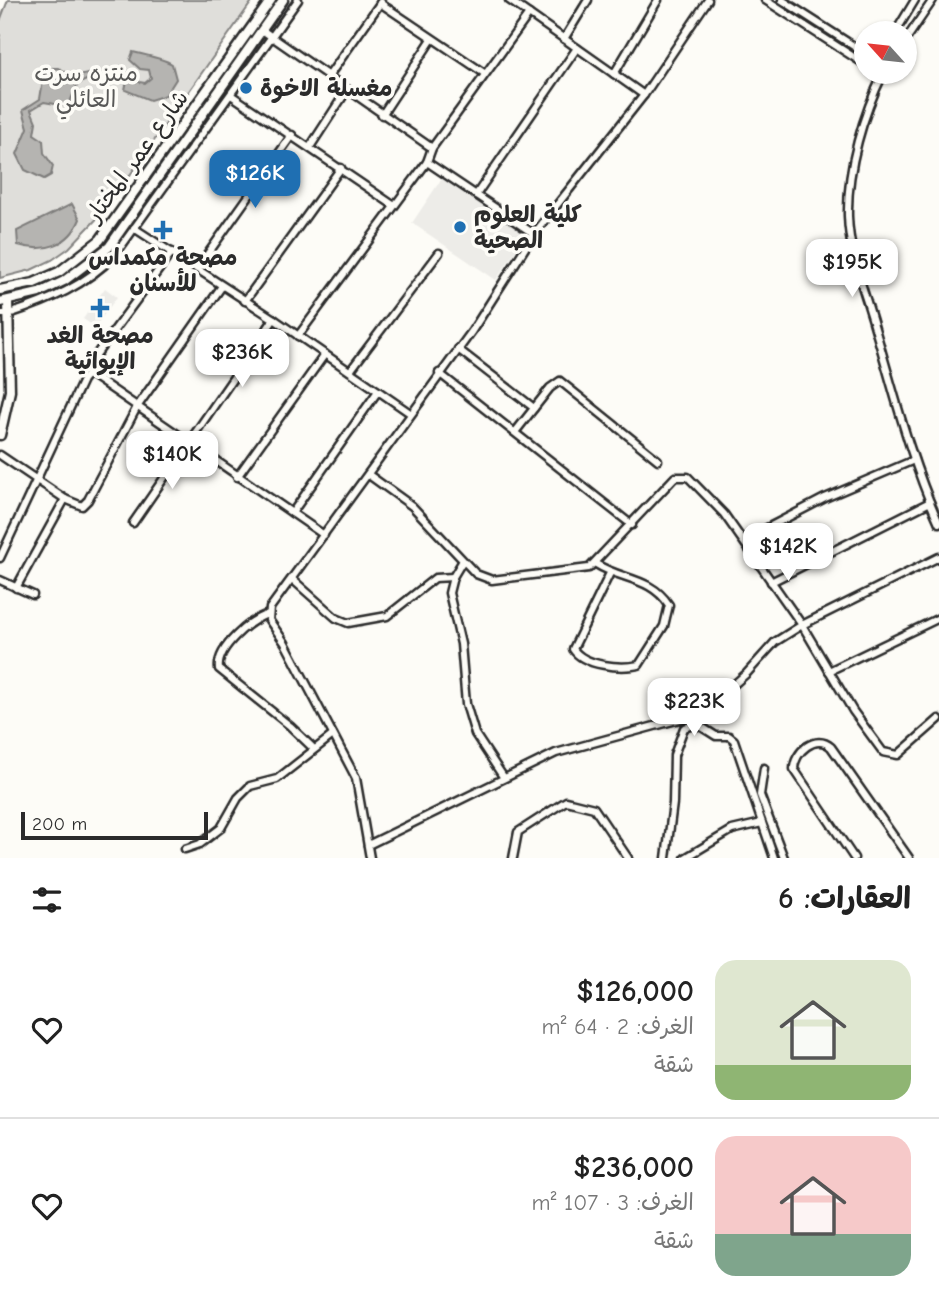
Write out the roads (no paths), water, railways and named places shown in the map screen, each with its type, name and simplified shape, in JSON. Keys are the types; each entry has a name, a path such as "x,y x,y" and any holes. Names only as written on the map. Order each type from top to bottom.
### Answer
{"main road":[{"name":"شارع عمر المختار","path":"0,290 34,283 59,272 100,240 271,0"},
{"path":"0,435 10,400 4,302 64,281 108,247 283,0"},
{"path":"64,281 69,292"}],"street":[{"path":"5,314 69,292 95,274 134,228 298,0"},
{"path":"509,0 644,95"},
{"path":"564,38 588,0"},
{"path":"614,74 658,0"},
{"path":"314,750 290,726 219,669 225,652 247,625 268,614 369,475 410,412 458,349 534,234 644,95 708,0"},
{"path":"765,0 854,57"},
{"path":"782,0 854,46"},
{"path":"902,21 915,0"},
{"path":"917,23 933,0"},
{"path":"328,77 381,1 484,73"},
{"path":"298,336 427,162 432,148 529,14"},
{"path":"262,30 432,148"},
{"path":"382,115 432,39"},
{"path":"476,195 577,48"},
{"path":"877,84 854,157 848,219 855,260 914,460 939,523"},
{"path":"310,147 347,90"},
{"path":"231,95 393,205"},
{"path":"197,269 292,135"},
{"path":"427,162 534,234"},
{"path":"245,301 341,168"},
{"path":"134,228 274,318 410,412"},
{"path":"0,558 90,371 90,363 172,252"},
{"path":"350,372 439,253"},
{"path":"0,455 65,499 82,506 88,500 137,407 222,286"},
{"path":"134,523 274,318"},
{"path":"458,349 534,408"},
{"path":"237,477 325,354"},
{"path":"90,371 93,376 188,443 324,536"},
{"path":"439,373 632,525"},
{"path":"516,431 555,383 563,382 658,460"},
{"path":"292,513 378,391"},
{"path":"0,398 10,400"},
{"path":"744,540 825,498 914,460"},
{"path":"369,475 412,506 476,574 492,580 583,570 596,564 675,477 682,476 692,480 744,540 802,625 877,747 889,755 898,755 939,719"},
{"path":"16,588 65,499"},
{"path":"771,582 930,502"},
{"path":"368,845 576,745 702,713 747,673 775,642 802,625 939,557"},
{"path":"462,562 453,577 449,593 461,644 470,720 485,753 504,778"},
{"path":"596,564 610,573 646,584 660,592 669,605 664,626 639,665 630,667 591,662 578,656 573,649 573,643 610,573"},
{"path":"292,579 336,618 348,623 387,616 435,578 453,577"},
{"path":"0,580 33,596"},
{"path":"268,614 356,778 370,858"},
{"path":"830,671 939,618"},
{"path":"666,858 673,803 674,755 687,726 701,725 716,736 729,736 734,740 774,858"},
{"path":"185,849 200,845 221,828 238,799 250,786 277,779 333,735"},
{"path":"853,858 794,769 797,756 814,741 824,741 831,747 909,858"},
{"path":"764,768 760,795 784,858"},
{"path":"513,858 518,832 566,801 594,808 628,858"},
{"path":"685,858 732,830 762,823"}],"place":[{"name":"مغسلة الاخوة","path":"246,88"},
{"name":"كلية العلوم الصحية","path":"460,227"},
{"name":"مصحة مكمداس للأسنان","path":"163,230"},
{"name":"مصحة الغد الإيوائية","path":"100,308"}],"park label":[{"name":"منتزه سرت العائلي","path":"86,86"}]}
